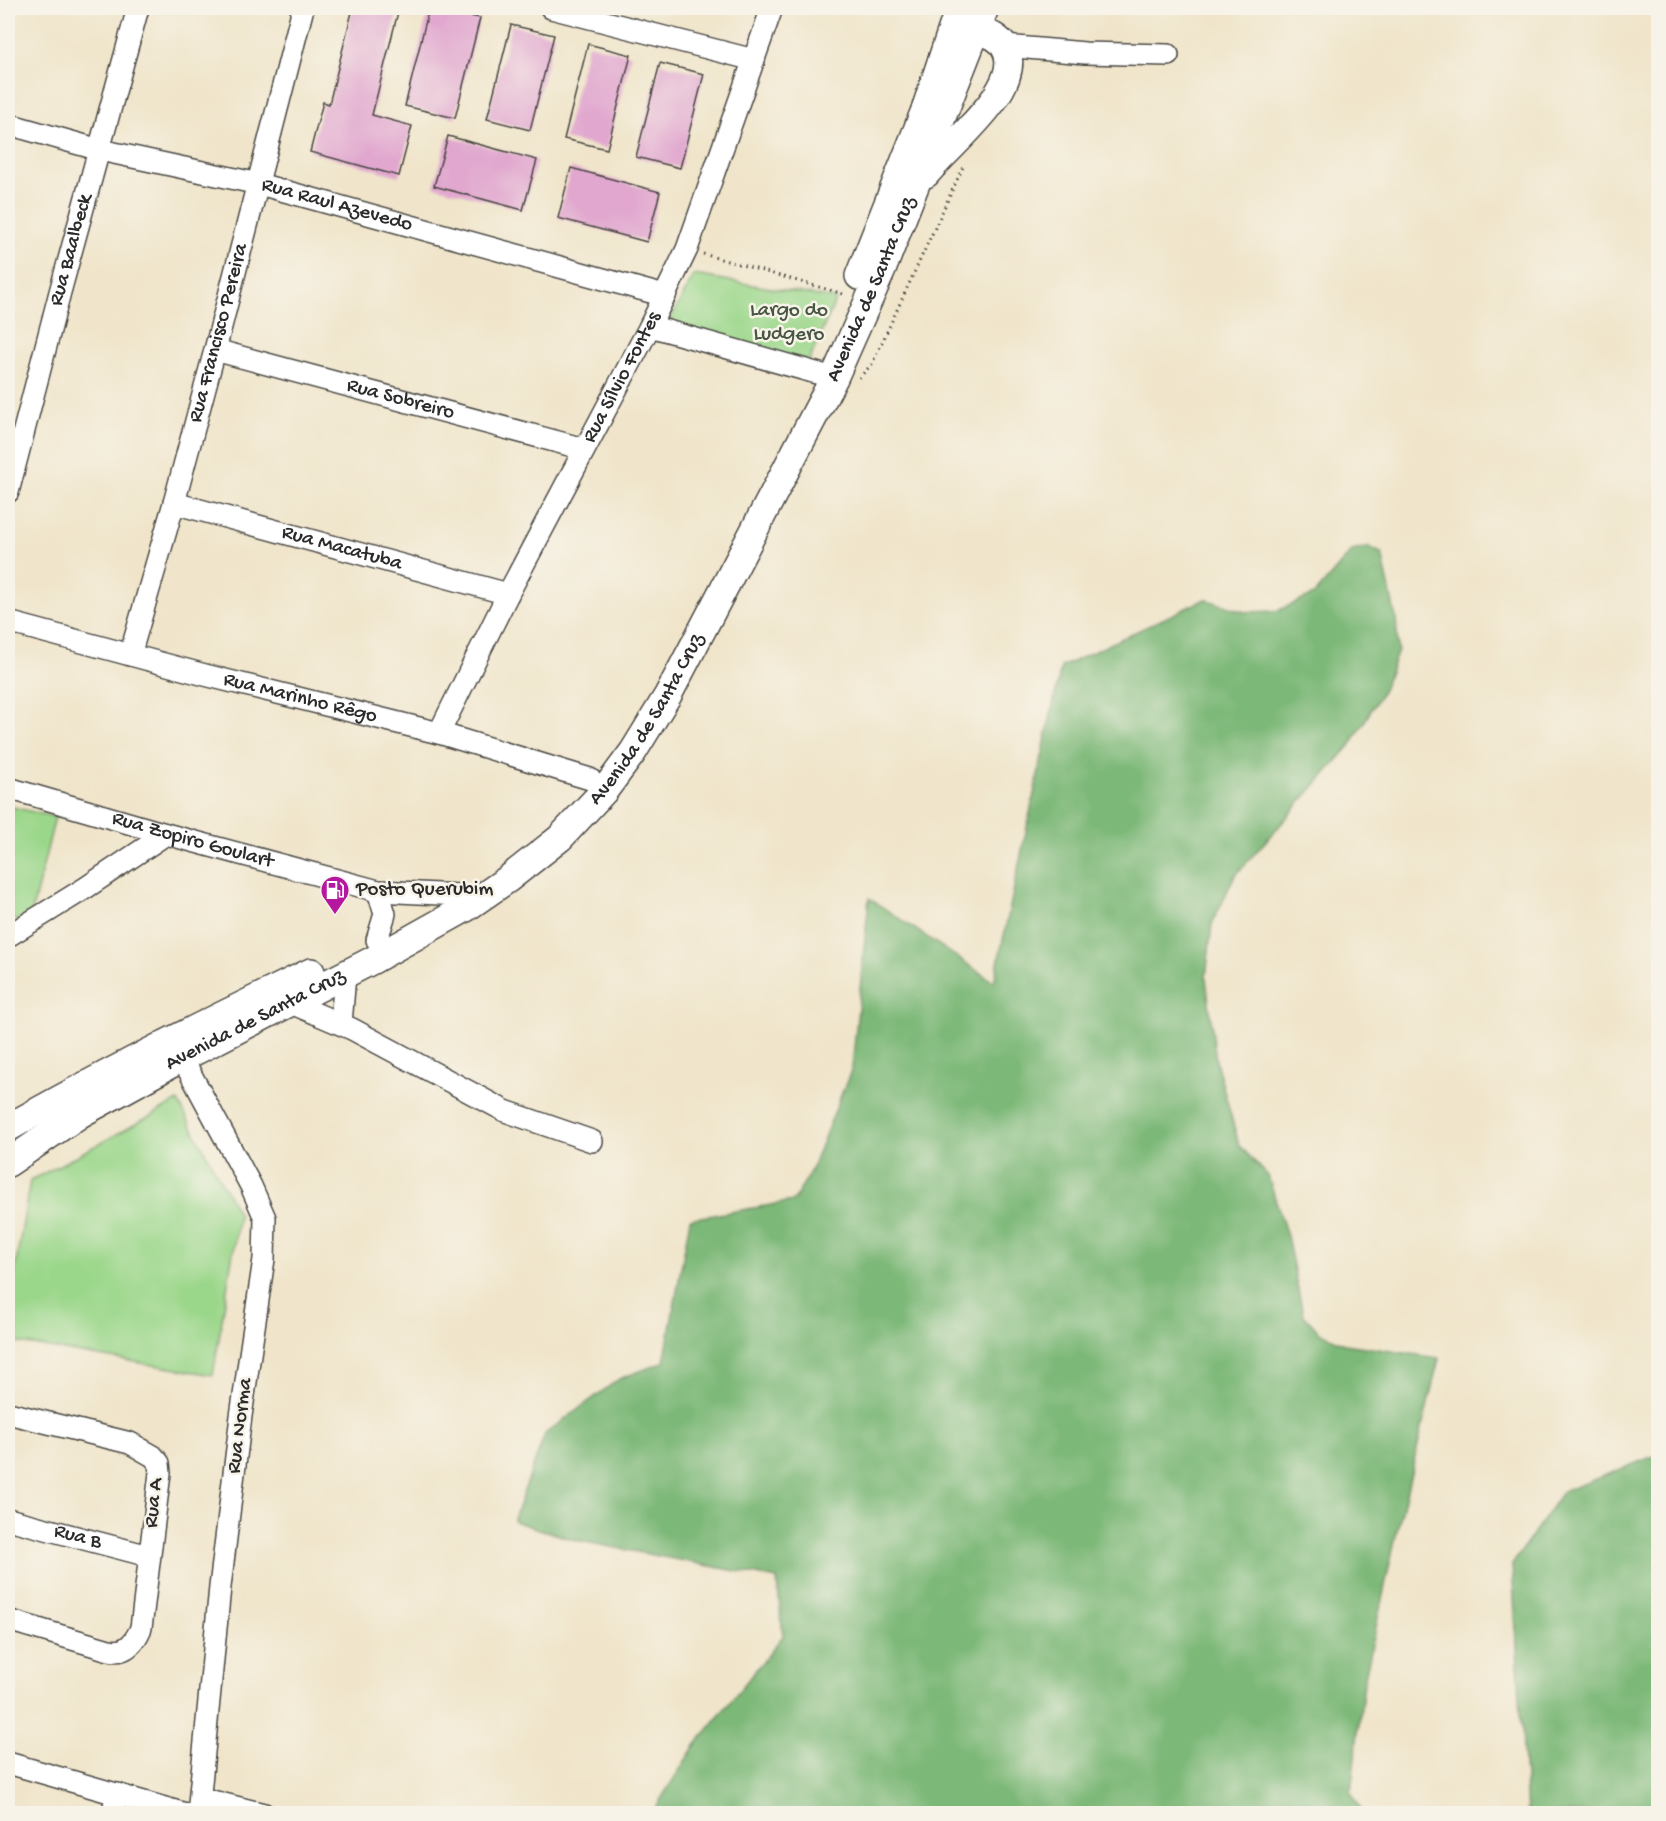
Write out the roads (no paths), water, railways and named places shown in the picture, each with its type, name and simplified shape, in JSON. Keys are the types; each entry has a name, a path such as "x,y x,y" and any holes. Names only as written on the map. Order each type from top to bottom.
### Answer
{"main road":[{"name":"Avenida de Santa Cruz","path":"8,1128 74,1090 170,1040 377,940 459,895 498,869 543,829 590,779 616,747 652,690 733,540 834,378 851,297 925,110 959,8"},
{"name":"Avenida de Santa Cruz","path":"8,1162 80,1114 182,1058 345,975 466,908 508,879 560,838 603,791 633,752 668,694 834,378 882,270 981,19"},
{"path":"910,198 927,172 985,113 998,94 1007,74 1009,58 1005,46 981,19 946,44"}],"street":[{"name":"Rua Baalbeck","path":"8,492 138,8"},
{"name":"Rua Francisco Pereira","path":"130,655 215,350 303,8"},
{"path":"551,8 753,60"},
{"name":"Rua Sílvio Fontes","path":"439,733 508,594 650,326 687,249 772,8"},
{"path":"1005,46 1085,53 1168,55"},
{"name":"Rua Raul Azevedo","path":"8,124 100,150 259,184 665,296"},
{"path":"650,326 834,378"},
{"name":"Rua Sobreiro","path":"215,350 584,449"},
{"name":"Rua Macatuba","path":"174,503 508,594"},
{"name":"Rua Marinho Rêgo","path":"8,622 439,733 590,779"},
{"name":"Rua Zopiro Goulart","path":"8,788 166,834 378,891 459,895"},
{"path":"8,936 166,834"},
{"path":"377,940 385,914 378,891"},
{"path":"341,1024 345,975"},
{"path":"291,1003 341,1024 505,1111 592,1141"},
{"name":"Rua Norma","path":"182,1058 251,1186 264,1218 264,1259 241,1416 195,1808"},
{"name":"Rua A","path":"8,1413 130,1443 149,1452 157,1459 160,1473 141,1628 129,1647 115,1651 8,1620"},
{"name":"Rua B","path":"8,1519 149,1556"},
{"path":"8,1763 115,1804 264,1814"}],"place":[{"name":"Posto Querubim","path":"335,916"}],"park label":[{"name":"Largo do Ludgero","path":"789,323"}]}
